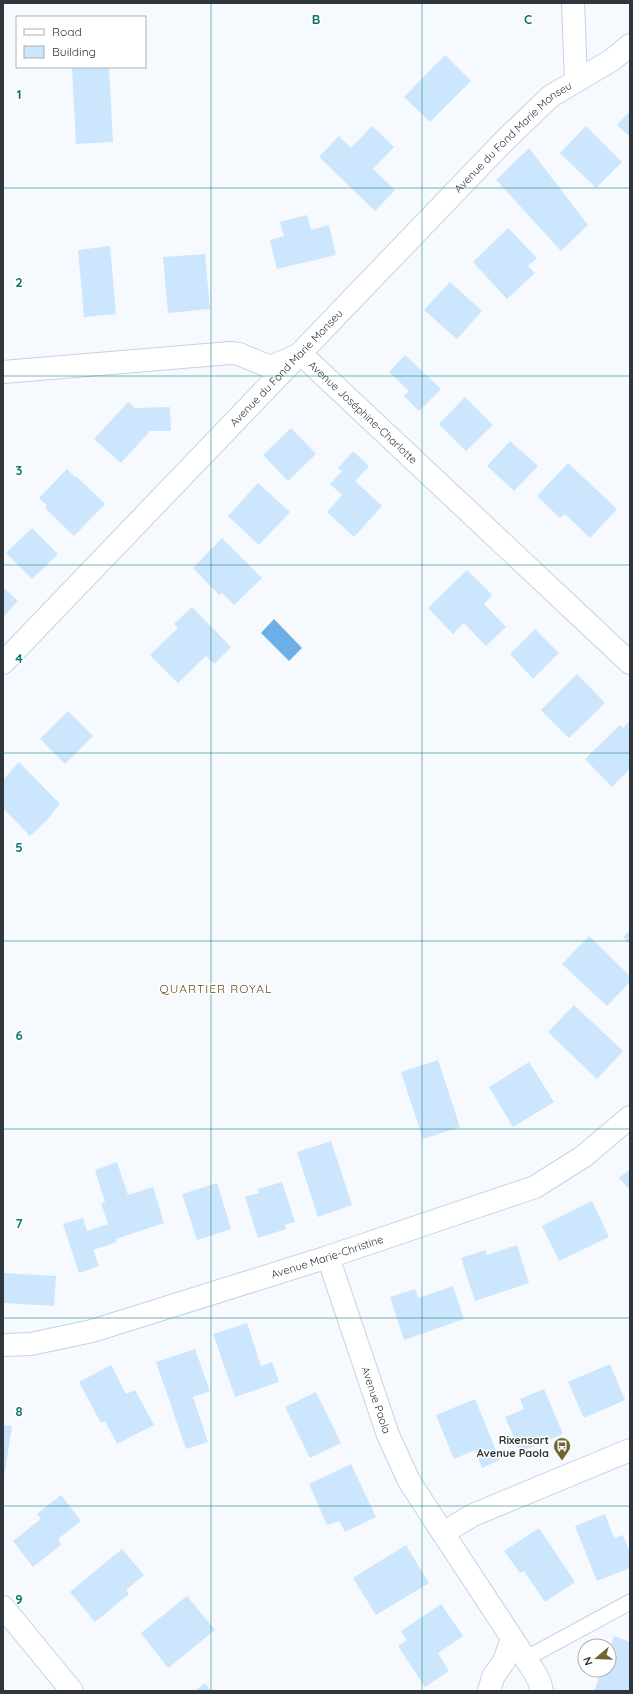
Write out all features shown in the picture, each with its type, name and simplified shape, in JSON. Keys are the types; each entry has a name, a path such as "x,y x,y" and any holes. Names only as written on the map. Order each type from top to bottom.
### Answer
{"street":[{"name":"Avenue du Fond Marie Monseu","path":"573,3 576,81"},
{"name":"Avenue du Fond Marie Monseu","path":"3,664 504,141 551,96 612,60 630,45"},
{"name":"Avenue Joséphine-Charlotte","path":"3,372 230,353 239,354 270,367 301,354 630,663"},
{"name":"Avenue Marie-Christine","path":"3,1345 31,1344 92,1331 328,1257 535,1186 584,1156 630,1117"},
{"name":"Avenue Paola","path":"328,1257 388,1435 409,1481 525,1659 540,1683 542,1691"},
{"path":"444,1533 473,1515 630,1450"},
{"path":"3,1608 72,1691"},
{"path":"489,1691 493,1676 504,1661 512,1639"}],"lane":[{"path":"525,1659 630,1602"}],"water":[{"path":"274,619 302,648 289,661 261,633"}],"building":[{"path":"445,55 471,81 430,122 404,97"},
{"path":"72,68 109,68 113,142 76,144"},
{"path":"630,111 630,137 617,125"},
{"path":"372,126 394,147 373,169 395,190 375,211 319,157 339,136 351,148"},
{"path":"586,126 622,162 596,188 560,153"},
{"path":"529,148 588,225 561,251 496,180"},
{"path":"307,215 311,230 329,225 336,255 277,269 270,240 284,236 280,222"},
{"path":"508,228 537,258 528,266 535,273 507,299 473,262"},
{"path":"110,246 116,314 84,317 78,250"},
{"path":"205,254 210,309 168,313 163,257"},
{"path":"450,282 482,311 457,339 424,310"},
{"path":"405,355 441,389 419,411 404,396 409,391 389,372"},
{"path":"465,397 493,425 466,451 439,424"},
{"path":"128,402 135,408 170,407 171,431 150,431 121,463 94,439"},
{"path":"291,428 316,454 288,481 263,455"},
{"path":"510,441 538,466 514,491 487,466"},
{"path":"353,451 369,466 355,481 382,506 354,537 327,512 342,495 330,484 342,471 338,468"},
{"path":"568,463 617,509 590,538 565,514 560,518 537,496"},
{"path":"67,469 105,504 74,536 45,508 47,506 39,498"},
{"path":"258,483 290,512 259,545 228,516"},
{"path":"32,528 58,554 32,579 6,553"},
{"path":"222,538 262,578 234,605 222,593 219,595 193,568"},
{"path":"467,570 492,595 484,604 506,627 486,646 464,623 453,634 428,608"},
{"path":"3,587 18,601 3,617"},
{"path":"192,607 231,647 214,664 206,656 178,683 150,655 178,628 174,624"},
{"path":"535,629 559,653 533,679 510,654"},
{"path":"577,674 605,703 569,738 541,710"},
{"path":"68,711 93,736 65,764 40,739"},
{"path":"630,720 630,769 612,787 585,759 620,725 623,728"},
{"path":"19,762 60,804 47,820 30,836 3,808 3,780"},
{"path":"630,930 630,944 623,937"},
{"path":"589,936 630,976 630,982 607,1006 562,964"},
{"path":"574,1005 623,1051 597,1079 548,1032"},
{"path":"438,1060 460,1127 423,1139 401,1072"},
{"path":"529,1062 554,1102 513,1127 489,1087"},
{"path":"331,1141 352,1205 318,1217 297,1152"},
{"path":"117,1162 128,1195 153,1187 164,1223 116,1239 117,1242 93,1250 99,1266 79,1273 63,1224 83,1218 87,1231 108,1224 101,1203 105,1202 95,1170"},
{"path":"630,1169 630,1190 619,1178"},
{"path":"282,1182 295,1222 285,1225 286,1229 258,1238 245,1197 259,1193 258,1189"},
{"path":"217,1183 231,1229 197,1240 182,1194"},
{"path":"592,1201 609,1237 559,1261 542,1226"},
{"path":"517,1245 529,1283 475,1301 461,1258 485,1250 487,1255"},
{"path":"3,1273 56,1276 54,1306 3,1303"},
{"path":"453,1286 464,1319 404,1340 390,1297 415,1289 418,1298"},
{"path":"247,1323 261,1366 272,1362 279,1382 235,1397 213,1334"},
{"path":"195,1349 210,1391 193,1397 208,1442 186,1449 156,1362"},
{"path":"610,1364 625,1400 584,1418 568,1382"},
{"path":"111,1365 126,1394 135,1390 154,1425 117,1444 105,1421 101,1423 79,1382"},
{"path":"544,1389 563,1434 520,1452 505,1417 524,1409 520,1399"},
{"path":"316,1392 341,1443 310,1458 285,1407"},
{"path":"475,1399 500,1460 482,1468 475,1450 454,1459 436,1415"},
{"path":"3,1425 12,1426 4,1477 3,1477"},
{"path":"351,1464 376,1517 345,1532 339,1521 327,1525 309,1484"},
{"path":"61,1495 81,1521 58,1539 61,1545 33,1567 13,1541 41,1519 37,1514"},
{"path":"605,1514 614,1538 623,1535 630,1553 630,1568 597,1581 575,1526"},
{"path":"539,1528 575,1582 545,1602 524,1571 520,1573 504,1551"},
{"path":"406,1545 429,1583 376,1615 353,1578"},
{"path":"122,1549 144,1575 126,1590 129,1594 95,1622 70,1592"},
{"path":"187,1596 215,1630 168,1668 141,1633"},
{"path":"441,1604 463,1636 438,1653 449,1671 425,1687 398,1646 407,1640 401,1631"},
{"path":"614,1636 630,1642 630,1691 594,1691 599,1678 617,1678 617,1638 613,1638"},
{"path":"205,1683 211,1691 195,1691"}],"place":[{"name":"Rixensart Avenue Paola","path":"562,1461"}],"district":[{"name":"QUARTIER ROYAL","path":"216,989"}]}
